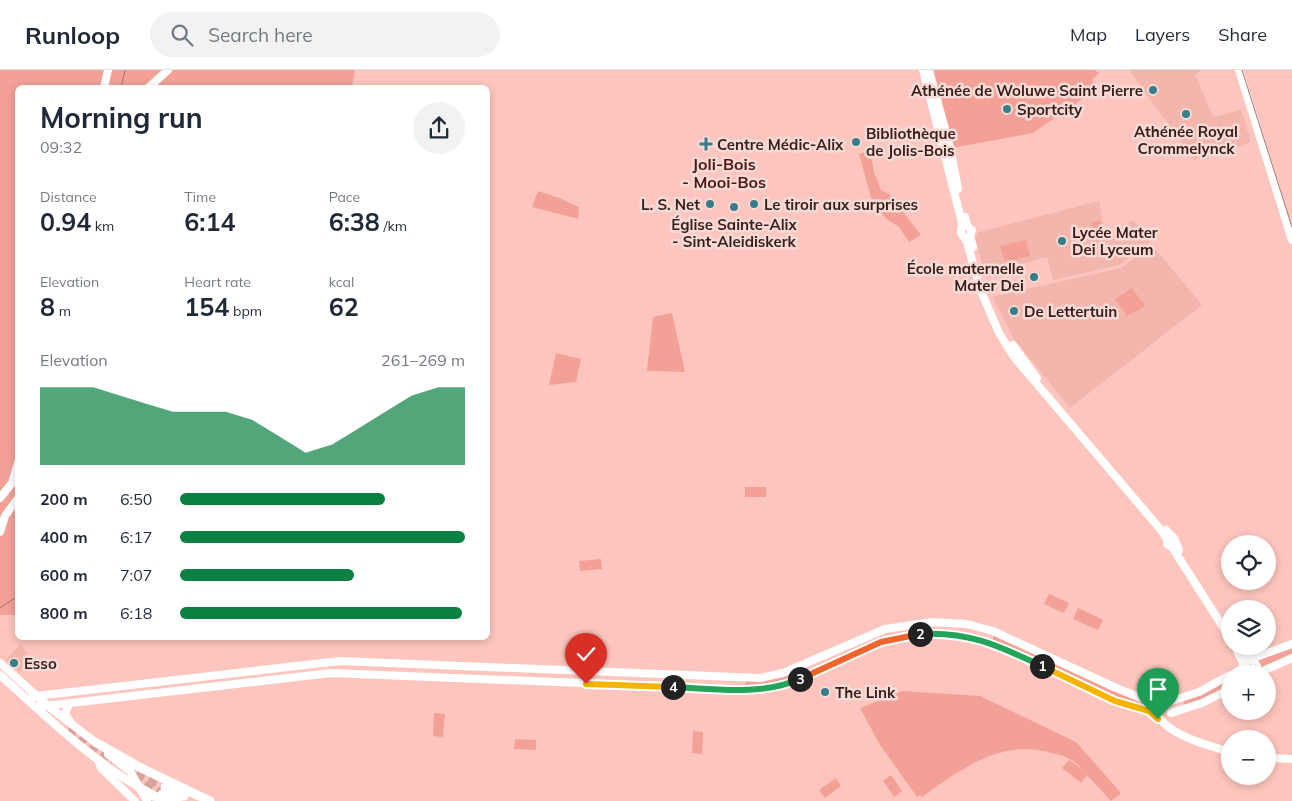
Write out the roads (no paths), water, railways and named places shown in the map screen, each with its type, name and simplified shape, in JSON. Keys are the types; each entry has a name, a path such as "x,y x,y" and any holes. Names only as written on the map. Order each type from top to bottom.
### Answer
{"highway":[{"path":"95,742 143,770 210,801"},
{"path":"140,788 148,799 163,794 196,801"},
{"path":"163,794 178,801"}],"street":[{"path":"105,85 108,70"},
{"path":"151,85 168,70"},
{"path":"923,70 965,227"},
{"path":"929,70 965,227 961,233 968,236 989,313 1014,357 1171,541 1221,616"},
{"path":"1239,70 1292,240"},
{"path":"0,498 10,487 15,475"},
{"path":"0,532 5,516 15,502"},
{"path":"1171,541 1221,623"},
{"path":"28,700 36,696 340,661 751,678 783,673 875,632 896,626 932,622 967,624 1003,635 1114,688 1157,703 1168,702 1199,692 1221,680"},
{"path":"36,707 306,676 350,674 757,690 797,680 881,642 903,636 935,633 963,635 999,646 1115,701 1154,713"},
{"path":"1240,655 1244,665 1251,659 1292,644"},
{"path":"834,649 839,660"},
{"path":"1248,655 1256,665"},
{"path":"1276,665 1292,658"},
{"path":"0,662 36,696 95,742 101,750 126,766 140,788"},
{"path":"221,674 222,686"},
{"path":"0,675 98,762 140,788"},
{"path":"80,691 81,702"},
{"path":"1157,703 1153,708 1158,719 1202,704 1221,694"},
{"path":"1168,702 1171,706 1168,716 1178,732 1221,749"},
{"path":"69,704 66,715 74,727"},
{"path":"1276,758 1292,759"},
{"path":"98,762 101,768 135,801"}],"tunnel":[{"path":"70,727 114,760"},
{"path":"125,766 165,787"},
{"path":"132,779 162,794"}],"tram line":[{"path":"122,85 125,70"},
{"path":"1242,70 1292,227"},
{"path":"0,608 15,598"}],"place":[{"name":"Athénée de Woluwe Saint Pierre","path":"1153,90"},
{"name":"Sportcity","path":"1007,109"},
{"name":"Athénée Royal Crommelynck","path":"1186,114"},
{"name":"Bibliothèque de Jolis-Bois","path":"856,142"},
{"name":"Centre Médic-Alix","path":"706,144"},
{"name":"L. S. Net","path":"710,204"},
{"name":"Le tiroir aux surprises","path":"754,204"},
{"name":"Église Sainte-Alix - Sint-Aleidiskerk","path":"734,207"},
{"name":"Lycée Mater Dei Lyceum","path":"1062,241"},
{"name":"École maternelle Mater Dei","path":"1034,277"},
{"name":"De Lettertuin","path":"1014,311"},
{"name":"Esso","path":"14,663"},
{"name":"The Link","path":"825,692"}],"district":[{"name":"Joli-Bois - Mooi-Bos","path":"724,173"}]}
